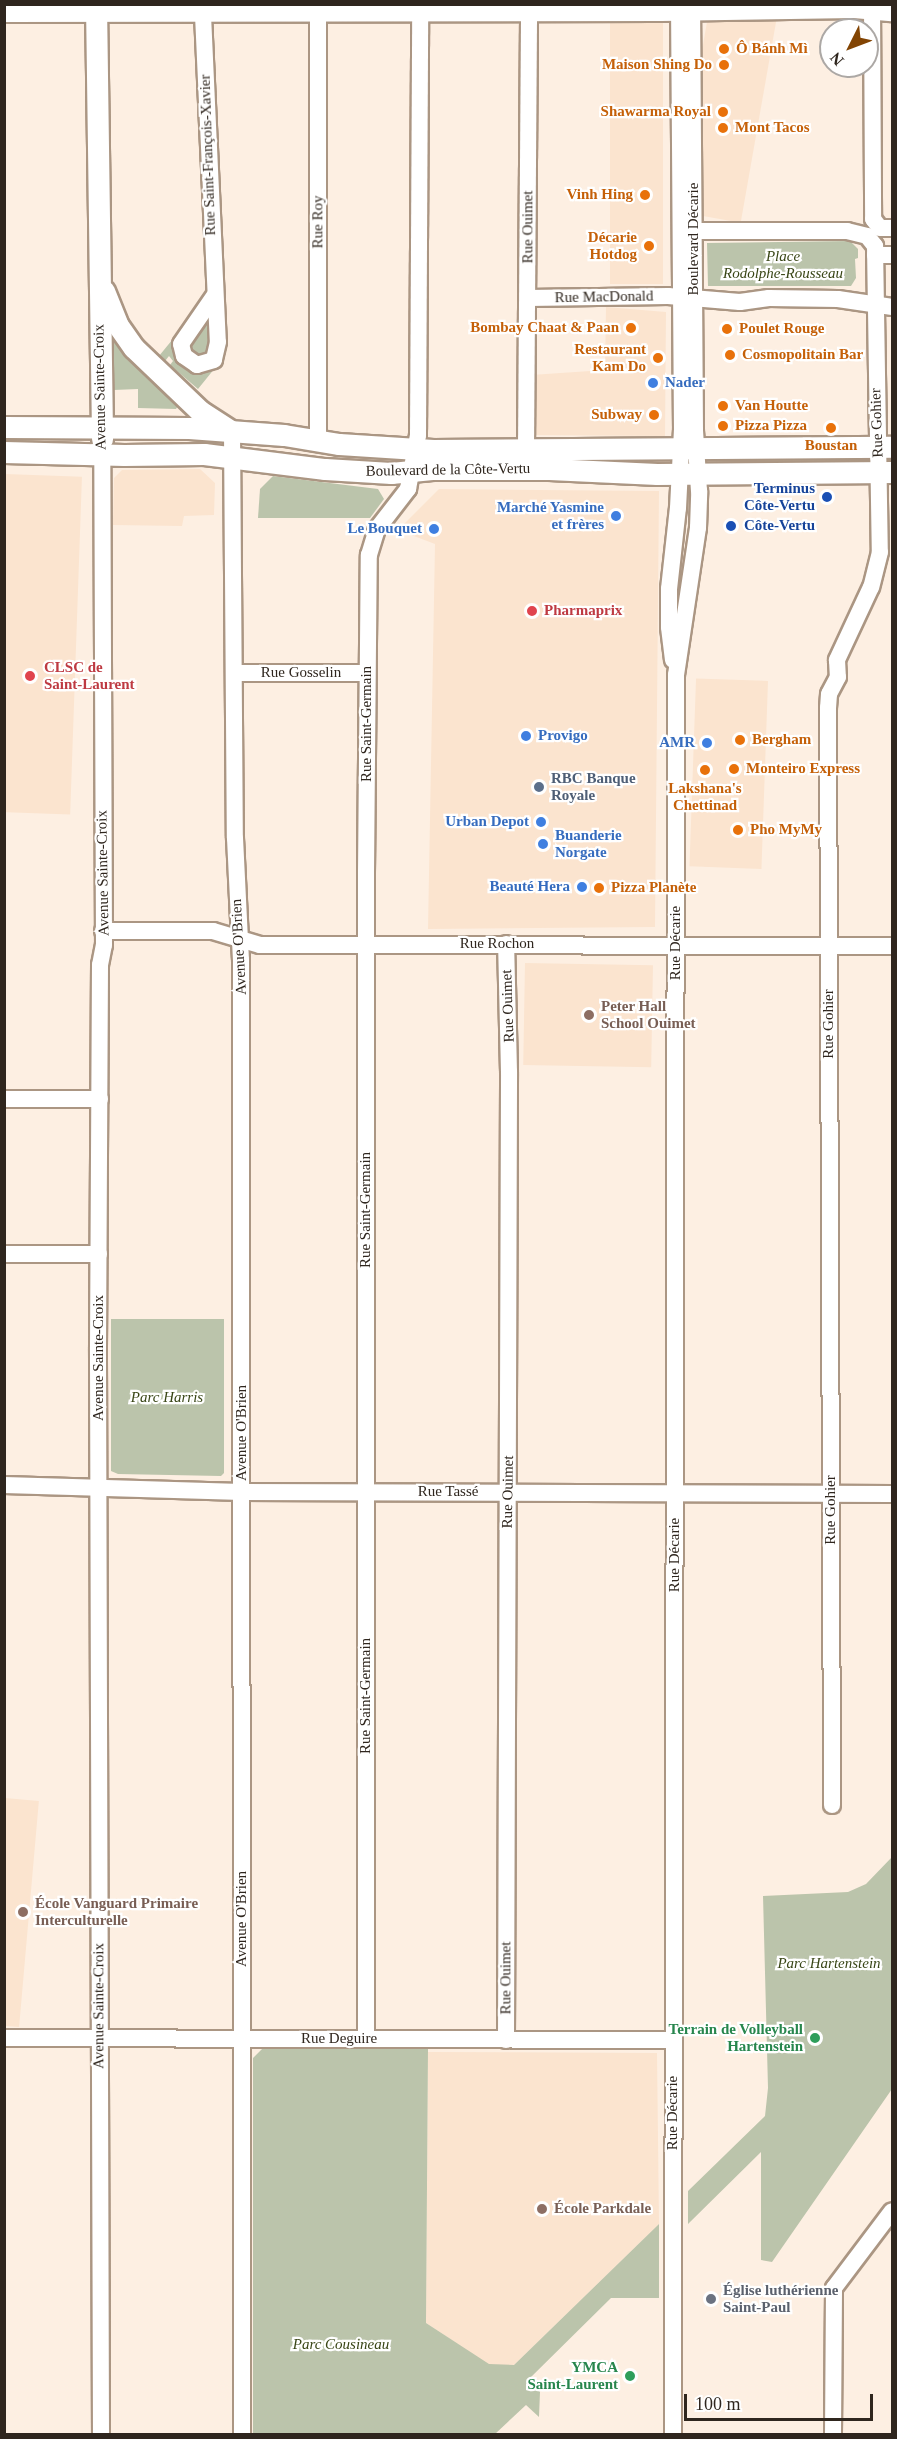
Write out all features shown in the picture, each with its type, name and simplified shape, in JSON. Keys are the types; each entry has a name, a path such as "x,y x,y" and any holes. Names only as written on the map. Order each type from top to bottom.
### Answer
{"main road":[{"name":"Avenue Sainte-Croix","path":"96,9 100,282 98,304 102,455"},
{"name":"Avenue Sainte-Croix","path":"100,282 117,324 129,342 198,409 232,431"},
{"name":"Boulevard de la Côte-Vertu","path":"4,427 232,431 318,439 339,444 417,448 526,450 561,447 689,449 885,447"},
{"name":"Boulevard de la Côte-Vertu","path":"4,452 102,455 204,454 325,469 384,473 549,469 689,474 886,472"}],"street":[{"path":"4,14 96,9 203,15 318,9 686,8 871,8 892,13"},
{"name":"Boulevard Décarie","path":"686,8 694,231 687,299"},
{"name":"Boulevard Décarie","path":"686,8 689,474"},
{"path":"871,8 881,225"},
{"name":"Rue Roy","path":"318,9 318,439"},
{"name":"Rue Saint-Germain","path":"366,2039 366,944 369,555 377,529 405,496 417,448 420,395 421,9"},
{"name":"Rue Ouimet","path":"526,450 529,9"},
{"name":"Rue Saint-François-Xavier","path":"203,15 214,296"},
{"path":"694,231 847,231 870,238 875,255 892,255"},
{"name":"Rue Gohier","path":"832,1805 829,694 838,677 837,660 879,565 881,508 886,472 884,306 875,255"},
{"name":"Rue MacDonald","path":"528,298 838,298 884,306"},
{"name":"Avenue O'Brien","path":"232,431 235,838 241,982 242,2434"},
{"name":"Avenue Sainte-Croix","path":"101,2434 99,1254 103,931 102,455"},
{"name":"Rue Décarie","path":"673,2434 676,675 698,528 689,474"},
{"name":"Rue Gosselin","path":"234,673 368,673"},
{"name":"Rue Rochon","path":"103,931 213,931 260,945 892,946"},
{"name":"Rue Ouimet","path":"506,944 509,1061 506,2040"},
{"path":"4,1099 100,1099"},
{"path":"4,1254 99,1254"},
{"name":"Rue Tassé","path":"4,1485 242,1492 892,1494"},
{"name":"Rue Deguire","path":"4,2038 673,2040"},
{"path":"833,2434 834,2288 892,2211"}],"shaded area":[{"path":"610,5 663,5 663,284 610,284"},
{"path":"710,5 777,17 741,223 674,211"},
{"path":"606,307 666,312 665,436 529,435 531,375 605,370"},
{"path":"200,469 215,483 214,515 184,516 182,526 113,525 114,478 122,470"},
{"path":"5,474 82,477 70,814 4,812"},
{"path":"439,489 659,491 655,927 428,929 435,544 398,530"},
{"path":"696,678 768,681 761,869 689,866"},
{"name":"Peter Hall School Ouimet","path":"525,963 653,965 651,1067 523,1065"},
{"name":"École Vanguard Primaire Interculturelle","path":"5,1798 39,1801 19,2027 4,2026"},
{"name":"École Parkdale","path":"428,2052 657,2053 659,2224 514,2365 489,2365 426,2323"}],"green space":[{"name":"Place Rodolphe-Rousseau","path":"850,241 858,249 858,258 855,259 856,278 851,286 708,286 707,243"},
{"path":"210,311 207,354 197,356 190,350 190,346"},
{"path":"113,333 129,359 179,404 176,409 138,408 138,389 114,390"},
{"path":"177,334 174,353 183,367 198,373 215,368 198,389 170,365 173,361 169,356 165,361 159,356"},
{"path":"653,456 653,463 596,463 548,457"},
{"path":"273,476 378,489 384,499 370,518 258,518 260,489"},
{"name":"Parc Harris","path":"111,1319 224,1319 224,1473 221,1476 118,1474 111,1471"},
{"name":"Parc Hartenstein","path":"892,1857 892,2089 772,2262 761,2260 761,2152 688,2224 688,2191 765,2116 768,2088 763,1896 848,1892 866,1884"},
{"name":"Parc Cousineau","path":"263,2048 428,2049 426,2323 489,2364 514,2365 659,2224 659,2298 611,2298 529,2379 540,2392 539,2417 526,2405 495,2434 253,2434 253,2058"}],"place":[{"name":"Ô Bánh Mì","path":"724,49"},
{"name":"Maison Shing Do","path":"724,65"},
{"name":"Shawarma Royal","path":"723,112"},
{"name":"Mont Tacos","path":"723,128"},
{"name":"Vinh Hing","path":"645,195"},
{"name":"Décarie Hotdog","path":"649,246"},
{"name":"Bombay Chaat & Paan","path":"631,328"},
{"name":"Poulet Rouge","path":"727,329"},
{"name":"Cosmopolitain Bar","path":"730,355"},
{"name":"Restaurant Kam Do","path":"658,358"},
{"name":"Nader","path":"653,383"},
{"name":"Van Houtte","path":"723,406"},
{"name":"Subway","path":"654,415"},
{"name":"Pizza Pizza","path":"723,426"},
{"name":"Boustan","path":"831,428"},
{"name":"Terminus Côte-Vertu","path":"827,497"},
{"name":"Marché Yasmine et frères","path":"616,516"},
{"name":"Côte-Vertu","path":"731,526"},
{"name":"Le Bouquet","path":"434,529"},
{"name":"Pharmaprix","path":"532,611"},
{"name":"CLSC de Saint-Laurent","path":"30,676"},
{"name":"Provigo","path":"526,736"},
{"name":"Bergham","path":"740,740"},
{"name":"AMR","path":"707,743"},
{"name":"Monteiro Express","path":"734,769"},
{"name":"Lakshana's Chettinad","path":"705,770"},
{"name":"RBC Banque Royale","path":"539,787"},
{"name":"Urban Depot","path":"541,822"},
{"name":"Pho MyMy","path":"738,830"},
{"name":"Buanderie Norgate","path":"543,844"},
{"name":"Beauté Hera","path":"582,887"},
{"name":"Pizza Planète","path":"599,888"},
{"name":"Peter Hall School Ouimet","path":"589,1015"},
{"name":"École Vanguard Primaire Interculturelle","path":"23,1912"},
{"name":"Terrain de Volleyball Hartenstein","path":"815,2038"},
{"name":"École Parkdale","path":"542,2209"},
{"name":"Église luthérienne Saint-Paul","path":"711,2299"},
{"name":"YMCA Saint-Laurent","path":"630,2376"}]}
